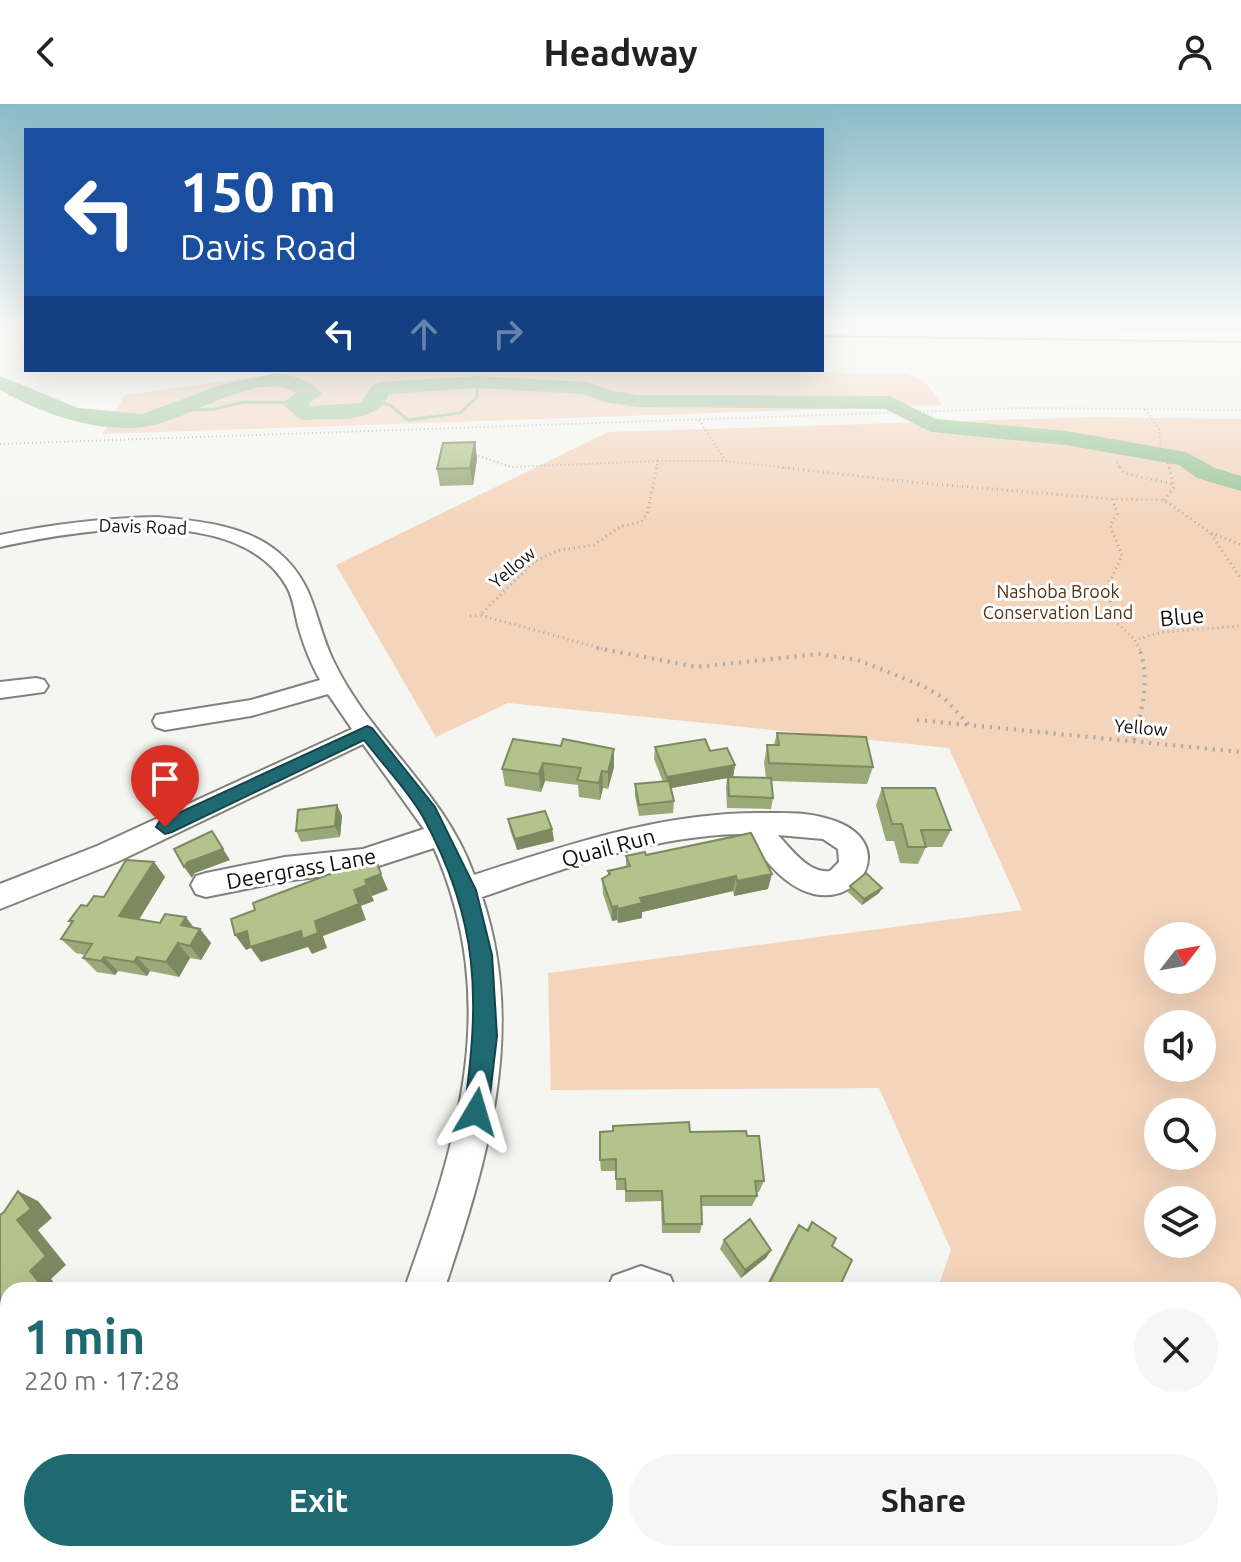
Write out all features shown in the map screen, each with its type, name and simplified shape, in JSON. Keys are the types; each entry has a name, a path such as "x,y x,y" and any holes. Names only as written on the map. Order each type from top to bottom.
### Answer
{"street":[{"name":"Davis Road","path":"0,541 71,527 124,522 173,524 237,539 270,556 294,580 302,594 320,656 333,684 414,791 442,834 467,890 482,955 486,1036 473,1137 427,1282"},
{"path":"165,721 251,708 333,684"},
{"path":"0,690 36,686"},
{"path":"0,897 107,854 367,732"},
{"name":"Quail Run","path":"467,890 616,841 690,827 754,824"},
{"name":"Deergrass Lane","path":"206,885 285,869 363,860 442,834"}],"path":[{"path":"0,444 922,412 1144,408 1241,410"},
{"path":"1144,408 1159,429 1161,450"},
{"path":"699,420 702,429 726,461"},
{"path":"469,452 511,467 726,461 920,483 1113,499 1166,498 1209,532 1241,545"},
{"path":"1166,498 1173,485 1167,459"},
{"name":"Yellow","path":"658,461 649,492 647,514 641,522 621,526 594,545 556,551 534,562 480,615 598,648 697,667 791,655 818,654 858,660 923,686 944,698 969,725 1241,752"},
{"path":"1117,462 1124,473 1173,485"},
{"path":"1113,499 1117,514 1110,525 1122,556 1109,583 1111,617 1135,640"},
{"path":"1209,532 1241,579"},
{"path":"470,616 480,615"},
{"name":"Blue","path":"1134,740 1145,692 1144,654 1135,640 1162,632 1241,626"},
{"path":"917,720 969,725"}],"green space":[{"path":"125,395 935,395 942,405 102,434"},
{"name":"Nashoba Brook Conservation Land","path":"1094,417 1241,419 1241,1282 940,1282 951,1250 879,1088 551,1090 548,973 1022,910 949,748 508,703 436,737 336,565 608,432"}],"building":[{"path":"475,442 470,468 437,469 443,443"},
{"path":"777,733 866,737 873,767 769,763 767,745 779,745"},
{"path":"513,739 561,746 563,739 614,749 608,772 602,771 599,783 577,780 581,768 543,763 539,774 502,769"},
{"path":"705,739 710,751 727,748 735,765 667,777 655,747"},
{"path":"728,777 771,778 773,798 729,796"},
{"path":"669,781 674,801 639,805 635,784"},
{"path":"882,788 935,788 951,830 921,830 926,847 908,847 902,824 892,824"},
{"path":"337,805 335,826 296,831 298,810"},
{"path":"545,811 552,829 515,839 508,819"},
{"path":"212,831 223,849 188,862 184,867 174,849"},
{"path":"751,833 772,874 737,881 736,876 640,898 642,903 618,909 617,906 612,907 602,879 610,874 608,871 630,866 626,856 645,852 646,855"},
{"path":"375,857 381,874 365,880 367,885 354,890 359,904 315,921 318,933 303,939 301,931 250,947 247,931 235,935 231,919 255,910 253,903"},
{"path":"126,860 154,862 119,916 160,923 165,914 186,917 181,925 200,929 190,946 178,943 166,962 137,957 134,962 104,957 101,961 83,958 92,944 61,939 81,905 87,906 94,896 104,897"},
{"path":"866,873 882,888 864,899 850,886"},
{"path":"689,1122 690,1132 746,1131 747,1136 759,1136 764,1181 755,1181 757,1196 701,1196 702,1224 664,1224 662,1191 626,1191 625,1179 616,1179 616,1159 600,1160 600,1132 613,1131 613,1126"},
{"path":"18,1191 31,1209 17,1220 46,1256 30,1271 39,1282 0,1282 0,1215"},
{"path":"750,1219 771,1250 745,1270 724,1240"},
{"path":"812,1222 836,1238 832,1246 852,1260 842,1282 770,1282 799,1225 808,1231"}],"waterway":[{"path":"27,395 74,414 139,420 164,415 215,395"},
{"path":"309,395 293,403 306,413 366,409 378,395"},
{"path":"376,401 390,405 408,420 460,413 477,395"},
{"path":"602,395 638,401 889,403 931,425 1066,438 1186,459 1206,473 1241,484"},
{"path":"175,411 214,409 244,402 293,403"}],"route":[{"path":"165,827 367,732 429,812 467,890 482,955 486,1036 476,1112"}]}
